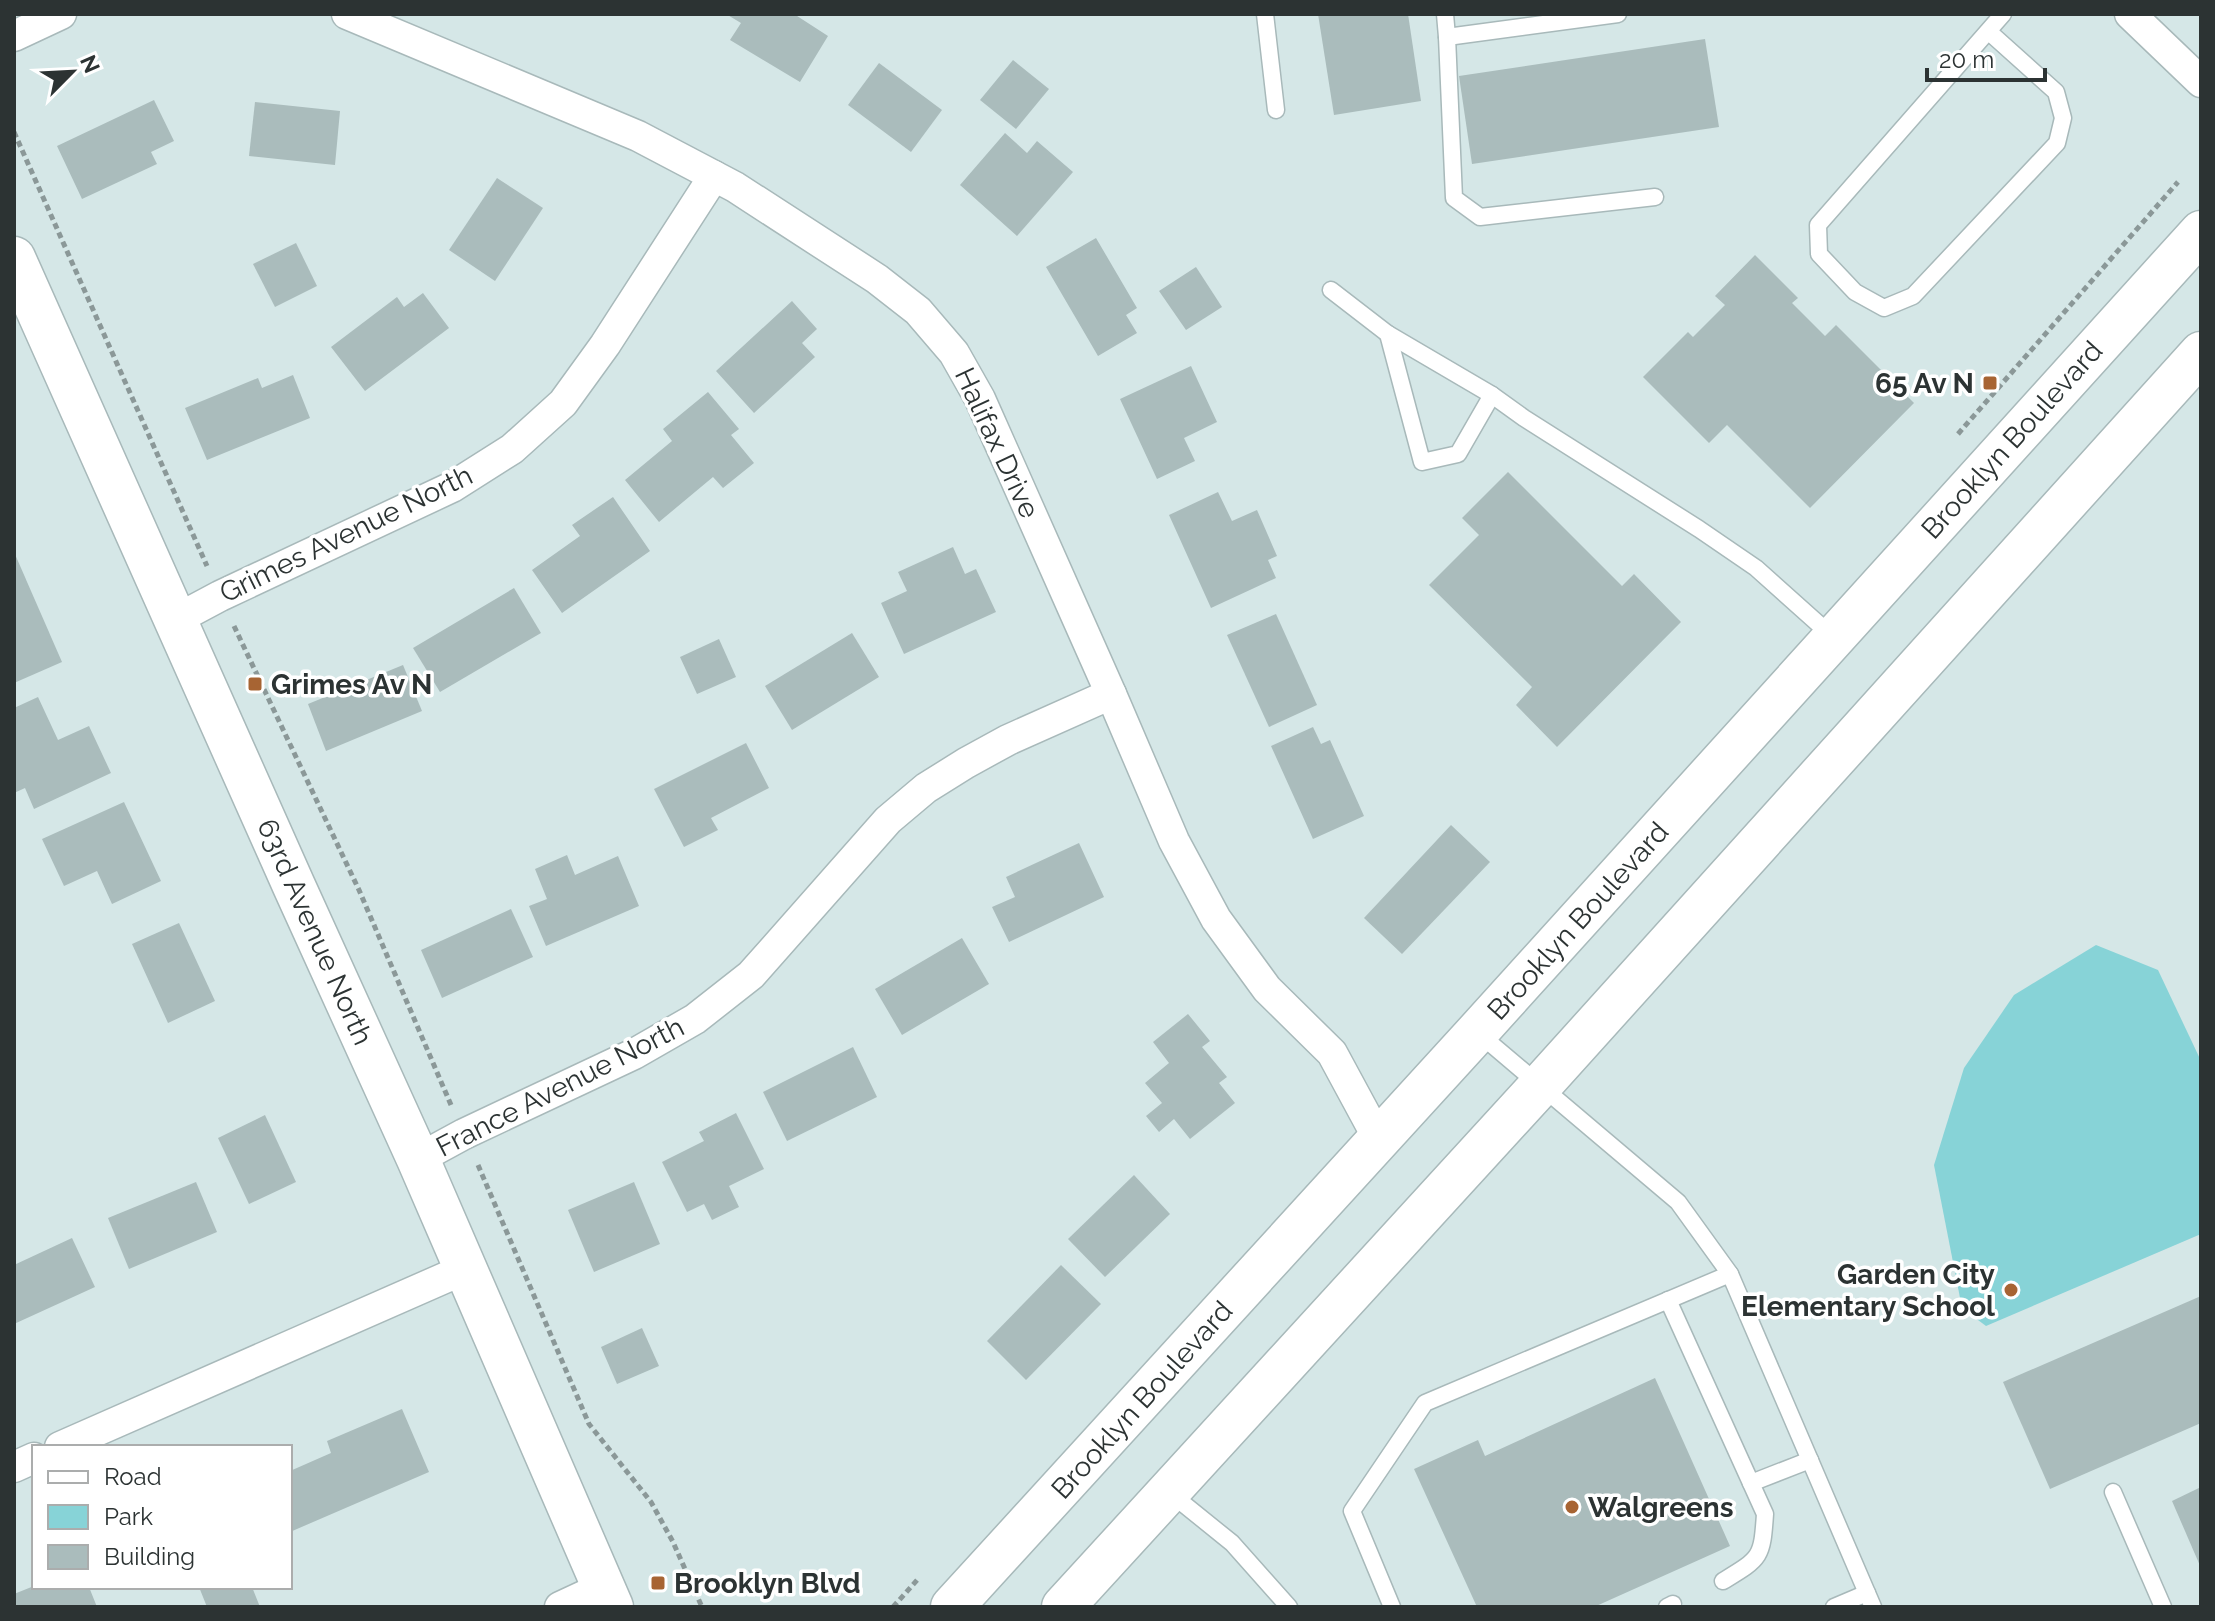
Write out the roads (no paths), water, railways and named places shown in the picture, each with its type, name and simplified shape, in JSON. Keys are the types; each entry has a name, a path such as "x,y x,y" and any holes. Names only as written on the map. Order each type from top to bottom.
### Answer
{"main road":[{"name":"Brooklyn Boulevard","path":"952,1607 2201,232"},
{"name":"63rd Avenue North","path":"14,258 418,1159 607,1597"},
{"path":"1063,1607 1539,1087 2201,353"}],"street":[{"path":"14,36 61,14"},
{"name":"Halifax Drive","path":"347,14 638,136 735,187 877,279 918,311 954,353 980,399 1174,841 1216,919 1267,989 1332,1053 1379,1140"},
{"path":"2130,14 2201,82"},
{"name":"Grimes Avenue North","path":"175,620 452,487 512,449 563,403 605,345 714,176"},
{"name":"France Avenue North","path":"418,1159 634,1054 695,1019 751,975 878,831 926,788 1008,740 1111,694"},
{"path":"65,1445 465,1269"},
{"path":"560,1607 607,1597"}],"lane":[{"path":"1265,14 1276,110"},
{"path":"1445,14 1454,198 1480,217 1655,197"},
{"path":"1447,37 1618,14"},
{"path":"1988,31 2056,92 2063,118 2057,143 1913,296 1884,308 1855,292 1819,254 1818,225 1988,31 2003,14"},
{"path":"1331,290 1388,334 1492,395 1756,568 1834,637"},
{"path":"1388,334 1422,462 1458,454 1492,395"},
{"path":"1477,1032 1678,1202 1730,1274 1870,1600 1834,1607"},
{"path":"1392,1607 1352,1511 1425,1403 1730,1274"},
{"path":"1668,1300 1765,1514 1763,1545 1755,1561 1723,1581"},
{"path":"1751,1483 1810,1460"},
{"path":"1169,1492 1232,1543 1289,1607"},
{"path":"2113,1492 2163,1607"}],"place":[{"name":"65 Av N","path":"1990,383"},
{"name":"Grimes Av N","path":"255,684"},
{"name":"Garden City Elementary School","path":"2011,1290"},
{"name":"Walgreens","path":"1572,1507"},
{"name":"Brooklyn Blvd","path":"658,1583"}]}
